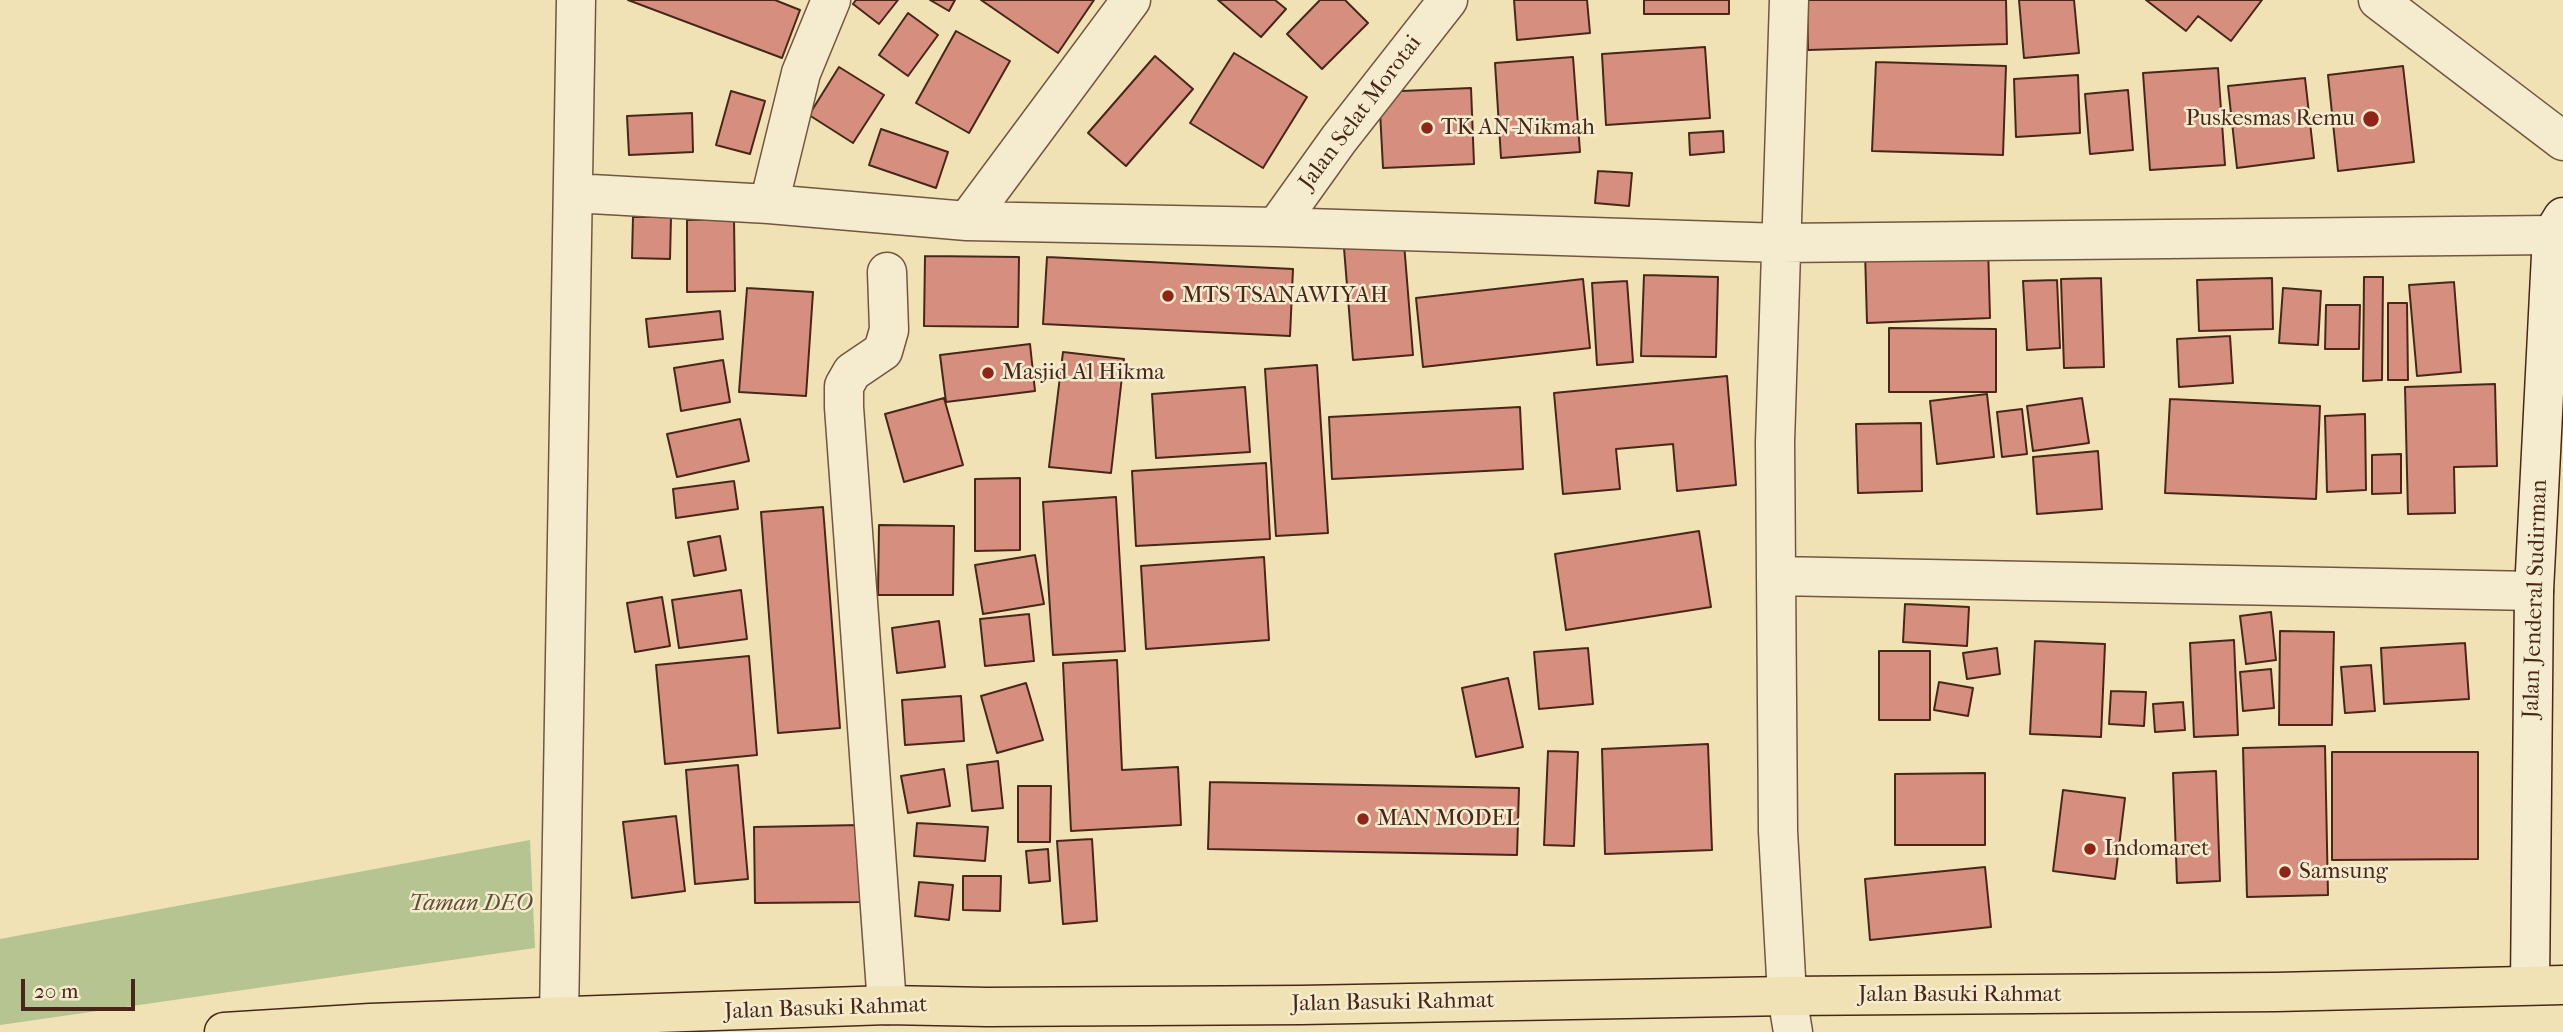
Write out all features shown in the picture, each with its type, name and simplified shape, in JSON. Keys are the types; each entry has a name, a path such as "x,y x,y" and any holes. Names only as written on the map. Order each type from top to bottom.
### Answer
{"highway":[{"name":"Jalan Basuki Rahmat","path":"224,1032 559,1017 690,1023 887,1005 1288,1005 1790,1014 2276,992 2546,985"}],"street":[{"path":"559,1017 576,0"},
{"path":"769,204 801,73 831,0"},
{"path":"967,222 1131,0"},
{"name":"Jalan Selat Morotai","path":"1276,227 1339,139 1448,0"},
{"path":"1789,0 1775,442 1778,831 1790,1014"},
{"path":"2378,0 2563,141"},
{"path":"573,193 769,204 967,222 1276,227 1782,243 2557,226"},
{"name":"Jalan Jenderal Sudirman","path":"2546,985 2534,591 2557,226"},
{"path":"887,272 889,330 883,351 852,372 844,386 887,1005"},
{"path":"1776,576 2534,591"}],"green space":[{"name":"Taman DEO","path":"530,840 535,948 0,1025 0,939"}],"building":[{"path":"628,0 775,0 800,10 782,58"},
{"path":"856,0 898,0 879,24 853,4"},
{"path":"930,0 955,0 949,11"},
{"path":"981,0 1094,0 1058,53"},
{"path":"1218,0 1275,0 1286,9 1261,37"},
{"path":"1320,0 1345,0 1368,23 1322,69 1287,34"},
{"path":"1514,0 1587,0 1590,33 1517,40"},
{"path":"1644,0 1729,0 1729,14 1644,14"},
{"path":"1807,0 2006,0 2007,44 1808,50"},
{"path":"2019,0 2074,0 2079,53 2024,58"},
{"name":"Puskesmas Remu","path":"2146,0 2262,0 2231,41 2198,16 2186,31"},
{"path":"908,13 938,35 908,76 879,55"},
{"path":"956,31 1010,61 969,133 916,103"},
{"path":"1705,47 1710,118 1606,125 1602,54"},
{"path":"1234,53 1307,97 1263,168 1190,123"},
{"path":"1155,56 1193,89 1126,166 1088,133"},
{"path":"1573,57 1580,152 1501,158 1495,63"},
{"path":"1876,62 2006,66 2003,155 1872,151"},
{"name":"Puskesmas Remu","path":"2403,66 2414,162 2338,171 2328,75"},
{"path":"839,67 884,95 853,143 809,115"},
{"name":"Puskesmas Remu","path":"2218,68 2225,165 2150,170 2143,73"},
{"path":"2078,75 2080,133 2016,137 2014,79"},
{"name":"Puskesmas Remu","path":"2305,78 2314,158 2237,168 2228,86"},
{"name":"TK AN-Nikmah","path":"1471,88 1474,164 1383,168 1379,92"},
{"name":"Puskesmas Remu","path":"2128,90 2133,150 2090,154 2085,94"},
{"path":"731,91 765,101 750,154 716,145"},
{"path":"692,113 693,152 629,155 627,116"},
{"path":"881,129 948,152 936,188 869,165"},
{"path":"1723,131 1724,152 1690,155 1689,133"},
{"path":"1598,171 1632,173 1629,206 1595,203"},
{"path":"633,217 671,217 670,259 632,258"},
{"path":"734,219 735,291 687,292 687,220"},
{"name":"MTS TSANAWIYAH","path":"1404,243 1413,355 1353,360 1344,248"},
{"path":"1988,246 1990,318 1867,323 1865,251"},
{"path":"925,256 1019,257 1018,327 924,326"},
{"name":"MTS TSANAWIYAH","path":"1047,257 1293,269 1290,336 1043,324"},
{"path":"1644,275 1718,277 1716,357 1641,356"},
{"path":"2364,277 2383,277 2382,380 2363,381"},
{"path":"2101,278 2104,367 2064,368 2061,279"},
{"path":"2272,278 2273,329 2199,331 2197,280"},
{"name":"MTS TSANAWIYAH","path":"1583,279 1590,348 1423,367 1416,298"},
{"path":"2057,280 2060,348 2027,350 2023,281"},
{"path":"1627,281 1633,362 1597,365 1592,283"},
{"path":"2454,282 2461,372 2417,376 2409,285"},
{"path":"747,288 813,292 806,396 739,392"},
{"path":"2283,288 2321,291 2318,345 2279,343"},
{"path":"2388,303 2407,303 2408,380 2388,380"},
{"path":"2326,305 2360,305 2359,349 2325,349"},
{"path":"720,311 723,339 649,347 646,319"},
{"path":"1889,328 1996,329 1996,392 1889,392"},
{"path":"2230,336 2233,383 2179,387 2177,339"},
{"name":"Masjid Al Hikma","path":"1030,344 1035,391 946,402 940,355"},
{"path":"1063,352 1124,359 1111,473 1049,467"},
{"path":"723,360 730,402 681,411 674,368"},
{"name":"MTS TSANAWIYAH","path":"1317,365 1328,533 1276,536 1265,369"},
{"path":"1727,376 1736,485 1677,491 1673,444 1616,449 1620,489 1563,494 1554,393"},
{"path":"2495,384 2497,466 2454,467 2455,513 2408,514 2405,387"},
{"path":"1245,387 1250,452 1156,458 1152,394"},
{"path":"1987,394 1994,457 1937,464 1930,401"},
{"path":"944,398 963,465 904,482 885,414"},
{"path":"2082,398 2089,443 2033,451 2027,406"},
{"path":"2170,399 2320,406 2316,499 2165,493"},
{"path":"1520,407 1523,469 1332,479 1329,417"},
{"path":"2022,409 2027,454 2002,457 1997,412"},
{"path":"2365,414 2366,490 2327,492 2325,416"},
{"path":"740,419 749,461 677,477 667,434"},
{"path":"1921,423 1922,491 1858,493 1856,424"},
{"path":"2098,451 2102,509 2037,514 2033,457"},
{"path":"2401,454 2401,493 2372,494 2372,455"},
{"path":"1266,463 1270,539 1136,546 1132,471"},
{"path":"1020,478 1020,550 975,551 975,479"},
{"path":"734,481 738,509 676,518 673,489"},
{"path":"1116,497 1125,651 1053,655 1043,502"},
{"path":"823,507 840,728 778,733 761,512"},
{"path":"879,525 954,526 953,595 878,595"},
{"path":"1699,531 1711,607 1566,630 1555,554"},
{"path":"720,536 726,570 694,576 688,542"},
{"path":"1035,555 1044,604 983,614 975,565"},
{"path":"1264,557 1269,640 1146,649 1141,566"},
{"path":"741,590 747,639 679,648 672,600"},
{"path":"662,597 670,646 635,652 627,603"},
{"path":"1905,604 1969,607 1967,646 1903,642"},
{"path":"2271,612 2276,660 2246,664 2240,616"},
{"path":"1029,614 1034,661 985,666 980,619"},
{"path":"939,621 945,667 897,673 892,628"},
{"path":"2280,631 2334,632 2332,725 2279,725"},
{"path":"2234,640 2238,735 2194,737 2190,643"},
{"path":"2035,641 2105,644 2101,737 2030,734"},
{"path":"2465,643 2469,699 2384,704 2381,648"},
{"path":"1588,648 1593,704 1539,709 1534,652"},
{"path":"1997,648 2000,674 1967,679 1963,653"},
{"path":"1879,651 1930,651 1930,720 1879,720"},
{"path":"749,656 757,755 665,764 656,665"},
{"path":"1117,660 1122,770 1178,767 1181,825 1071,831 1063,663"},
{"path":"2371,665 2375,711 2345,713 2341,667"},
{"path":"2271,669 2274,708 2243,711 2240,672"},
{"name":"MAN MODEL","path":"1508,678 1523,747 1476,757 1462,688"},
{"path":"1939,682 1973,688 1968,716 1934,710"},
{"path":"1026,683 1043,740 997,753 981,696"},
{"path":"2111,691 2146,692 2144,726 2109,724"},
{"path":"961,696 964,741 905,745 902,700"},
{"path":"2183,702 2185,730 2155,732 2153,704"},
{"path":"1708,744 1712,850 1605,854 1602,749"},
{"path":"2325,746 2328,895 2247,897 2243,748"},
{"path":"1548,751 1578,752 1574,846 1544,845"},
{"path":"2332,752 2478,752 2478,859 2332,860"},
{"path":"998,761 1003,808 972,811 967,765"},
{"path":"738,765 748,879 695,884 686,770"},
{"path":"944,769 950,806 908,813 901,776"},
{"path":"2216,771 2220,881 2177,883 2173,773"},
{"path":"1985,773 1985,845 1895,845 1895,774"},
{"name":"MAN MODEL","path":"1210,782 1519,788 1517,855 1208,849"},
{"path":"1018,786 1051,786 1050,842 1018,842"},
{"path":"2063,790 2125,798 2115,879 2053,871"},
{"path":"676,816 685,891 632,898 623,822"},
{"path":"917,823 988,827 985,861 914,856"},
{"path":"861,825 862,902 755,903 754,827"},
{"path":"1092,839 1097,921 1063,924 1057,841"},
{"path":"1048,849 1050,881 1029,883 1026,851"},
{"path":"1985,867 1991,927 1870,940 1865,879"},
{"path":"963,876 1001,876 1000,911 963,910"},
{"path":"919,882 953,885 949,920 915,916"}],"place":[{"name":"Puskesmas Remu","path":"2371,119"},
{"name":"TK AN-Nikmah","path":"1427,128"},
{"name":"MTS TSANAWIYAH","path":"1168,296"},
{"name":"Masjid Al Hikma","path":"988,373"},
{"name":"MAN MODEL","path":"1363,819"},
{"name":"Indomaret","path":"2090,849"},
{"name":"Samsung","path":"2285,872"}]}
